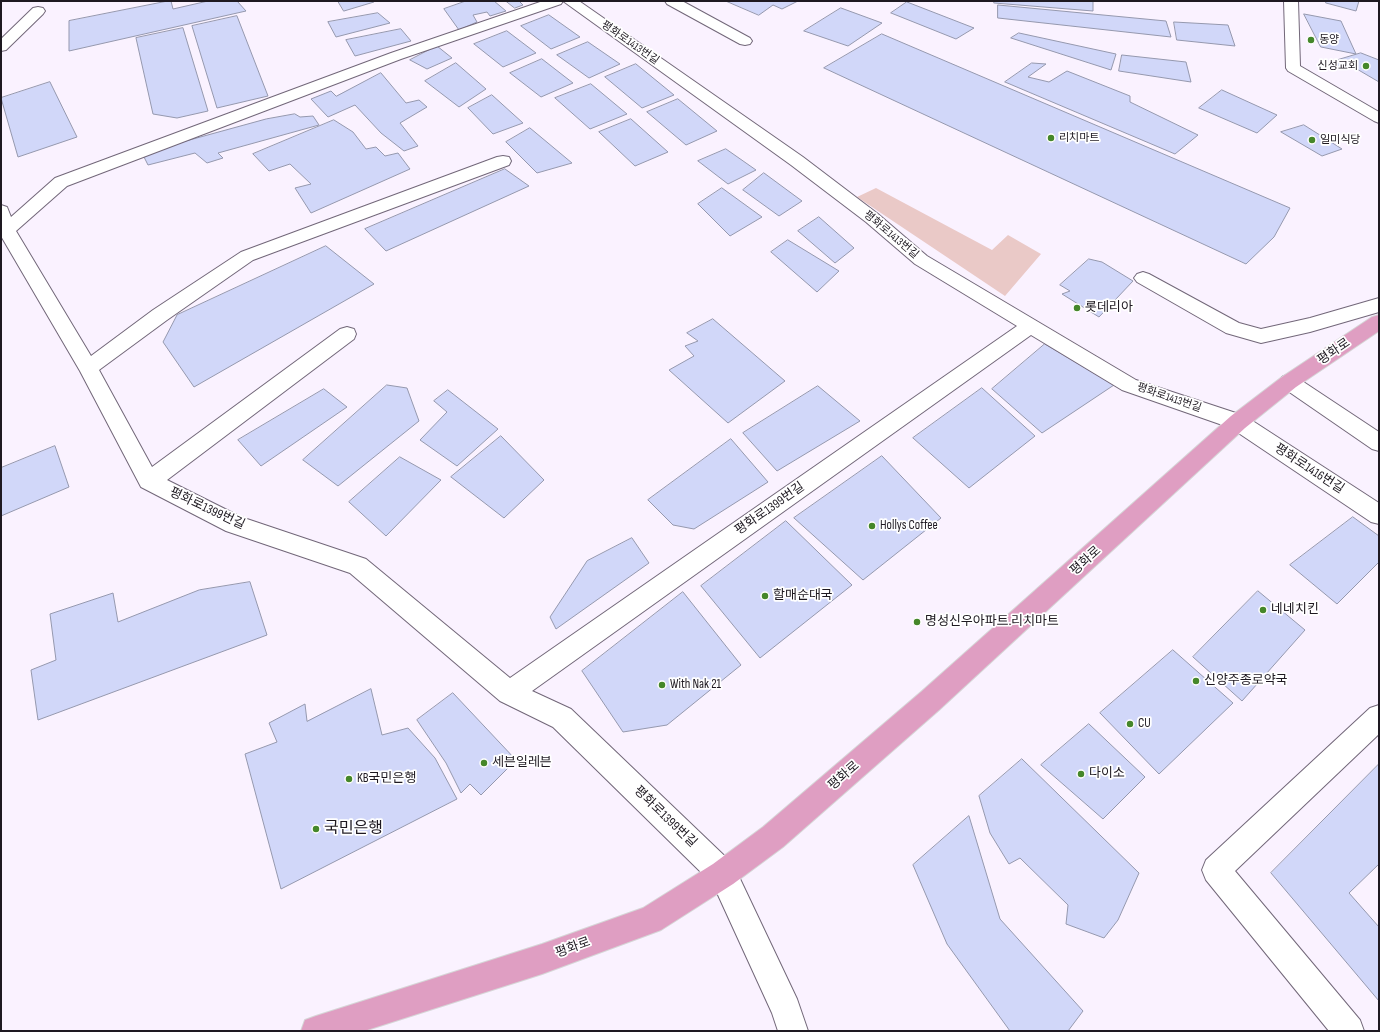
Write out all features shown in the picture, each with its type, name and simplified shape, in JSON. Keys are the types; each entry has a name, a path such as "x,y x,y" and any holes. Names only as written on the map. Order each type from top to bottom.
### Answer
{"main road":[{"name":"평화로","path":"316,1031 534,962 651,920 723,874 773,837 930,701 1238,422 1289,382 1379,322"}],"street":[{"path":"347,334 150,481 88,368 3,224 61,182 389,59 556,1"},
{"name":"평화로1413번길","path":"570,1 797,161 872,218 921,260 1129,385 1238,422"},
{"path":"672,1 746,41"},
{"path":"1291,1 1293,68 1379,118"},
{"path":"1,47 38,11"},
{"path":"88,368 160,315 247,256 503,161"},
{"path":"1143,278 1233,328 1261,336 1310,325 1379,305"},
{"name":"평화로1399번길","path":"510,693 1031,326"},
{"path":"1289,382 1379,443"},
{"name":"평화로1416번길","path":"1238,422 1379,515"},
{"name":"평화로1399번길","path":"150,481 234,524 358,566 510,693 562,718 723,874"},
{"path":"1349,1031 1216,870 1379,717"},
{"path":"723,874 786,1010 794,1031"}],"shaded area":[{"path":"876,188 992,250 1008,235 1041,254 1005,296 857,197"}],"building":[{"path":"171,1 173,9 208,1 237,1 246,11 69,51 69,21"},
{"path":"338,1 373,1 374,2 344,11"},
{"path":"466,1 494,1 506,11 490,16 487,12 473,15 477,22 459,30 444,9"},
{"path":"506,1 521,1 520,2 523,5 515,8"},
{"path":"726,1 798,1 782,9 773,5 759,15"},
{"path":"995,1 1093,1 1093,11 994,3"},
{"path":"1326,1 1359,1 1356,11 1326,3"},
{"path":"907,2 974,28 956,39 891,13"},
{"path":"998,5 1166,21 1171,37 998,18"},
{"path":"841,8 882,23 848,46 804,31"},
{"path":"378,13 390,23 336,37 328,22"},
{"path":"1304,14 1341,21 1356,54 1321,47"},
{"path":"549,15 580,37 551,49 521,26"},
{"path":"237,16 268,96 217,108 192,26"},
{"path":"1174,22 1228,25 1235,46 1177,40"},
{"path":"183,28 208,111 177,118 153,114 136,38"},
{"path":"401,29 411,41 355,56 346,40"},
{"path":"507,31 536,53 503,67 474,44"},
{"path":"1019,33 1116,54 1111,70 1011,38"},
{"name":"리치마트","path":"882,34 1290,208 1274,237 1246,264 824,68"},
{"path":"588,42 620,64 589,78 557,55"},
{"path":"437,46 452,58 427,69 410,60"},
{"name":"신성교회","path":"1361,53 1379,60 1379,82 1350,65 1340,68 1331,62"},
{"path":"1122,55 1186,62 1191,82 1119,71"},
{"path":"542,59 573,83 541,97 510,73"},
{"path":"456,63 486,89 459,107 425,81"},
{"path":"1032,63 1046,64 1028,77 1049,82 1067,71 1130,96 1130,102 1198,135 1175,154 1005,82"},
{"path":"636,64 674,95 642,108 605,77"},
{"path":"381,73 406,103 419,100 427,107 400,123 418,146 404,151 381,133 355,105 328,117 311,99 331,91 336,96"},
{"path":"50,82 77,137 18,157 1,98"},
{"path":"591,84 627,114 590,129 555,98"},
{"path":"1222,90 1277,115 1257,133 1199,108"},
{"path":"492,95 523,123 493,134 468,108"},
{"path":"678,99 717,131 686,145 647,112"},
{"path":"295,114 300,117 313,116 319,125 218,153 223,158 207,163 195,153 148,165 142,153 266,119"},
{"path":"631,119 668,152 635,166 599,132"},
{"path":"334,120 353,132 366,149 376,147 385,156 398,153 410,169 311,213 295,188 311,184 290,164 269,171 253,154"},
{"name":"일미식당","path":"1304,125 1342,149 1322,156 1281,132"},
{"path":"530,128 572,163 537,173 506,142"},
{"path":"726,149 756,170 728,184 698,161"},
{"path":"505,169 529,186 386,251 365,229"},
{"path":"764,173 802,201 779,216 743,190"},
{"path":"722,188 762,217 730,236 698,204"},
{"path":"819,217 854,248 835,263 798,231"},
{"path":"788,240 839,271 817,292 771,252"},
{"path":"326,246 374,284 194,387 163,342 177,315"},
{"path":"1089,259 1102,262 1133,281 1099,317 1062,294 1070,291 1060,285"},
{"path":"713,319 785,381 728,423 669,370 694,356 685,346 698,341 687,333"},
{"path":"1045,344 1114,385 1042,433 992,389"},
{"path":"387,385 407,388 419,421 338,486 303,460"},
{"path":"818,386 860,421 777,471 743,433"},
{"path":"982,388 1035,436 969,488 913,438"},
{"path":"324,389 347,407 261,466 238,440"},
{"path":"448,390 498,429 457,466 420,440 447,412 434,401"},
{"path":"501,436 544,480 504,518 451,477"},
{"path":"731,439 768,482 694,529 673,525 648,500"},
{"path":"55,446 69,487 1,516 1,468"},
{"path":"882,456 941,518 863,580 794,518"},
{"path":"400,457 441,480 386,536 349,502"},
{"path":"1353,517 1379,536 1379,562 1337,604 1290,565"},
{"path":"786,521 852,585 760,658 701,586"},
{"path":"632,538 649,563 556,629 550,617 587,561"},
{"path":"250,582 267,635 38,720 31,670 56,660 50,614 113,593 118,622 199,590"},
{"path":"1258,591 1305,630 1242,701 1193,657"},
{"path":"683,592 741,665 667,725 623,732 582,671"},
{"path":"1173,650 1233,703 1159,774 1100,713"},
{"name":"KB국민은행","path":"371,689 382,735 408,728 435,758 457,799 281,889 245,754 277,742 269,723 305,704 307,721"},
{"path":"453,693 516,760 481,795 470,784 461,793 446,763 417,720"},
{"path":"1089,724 1145,777 1103,819 1041,765"},
{"path":"1022,759 1139,873 1118,920 1104,938 1066,924 1068,905 1020,858 1009,864 990,833 979,796"},
{"path":"1379,764 1379,864 1349,893 1379,927 1379,1001 1271,873"},
{"path":"969,816 1000,919 1083,1011 1068,1031 1010,1031 947,944 913,865"}],"place":[{"name":"동양","path":"1311,40"},
{"name":"신성교회","path":"1366,66"},
{"name":"리치마트","path":"1051,138"},
{"name":"일미식당","path":"1312,140"},
{"name":"롯데리아","path":"1077,308"},
{"name":"Hollys Coffee","path":"872,526"},
{"name":"할매순대국","path":"765,596"},
{"name":"네네치킨","path":"1263,610"},
{"name":"명성신우아파트.리치마트","path":"917,622"},
{"name":"신양주종로약국","path":"1196,681"},
{"name":"With Nak 21","path":"662,685"},
{"name":"CU","path":"1130,724"},
{"name":"세븐일레븐","path":"484,763"},
{"name":"다이소","path":"1081,774"},
{"name":"KB국민은행","path":"349,779"},
{"name":"국민은행","path":"316,829"}]}
